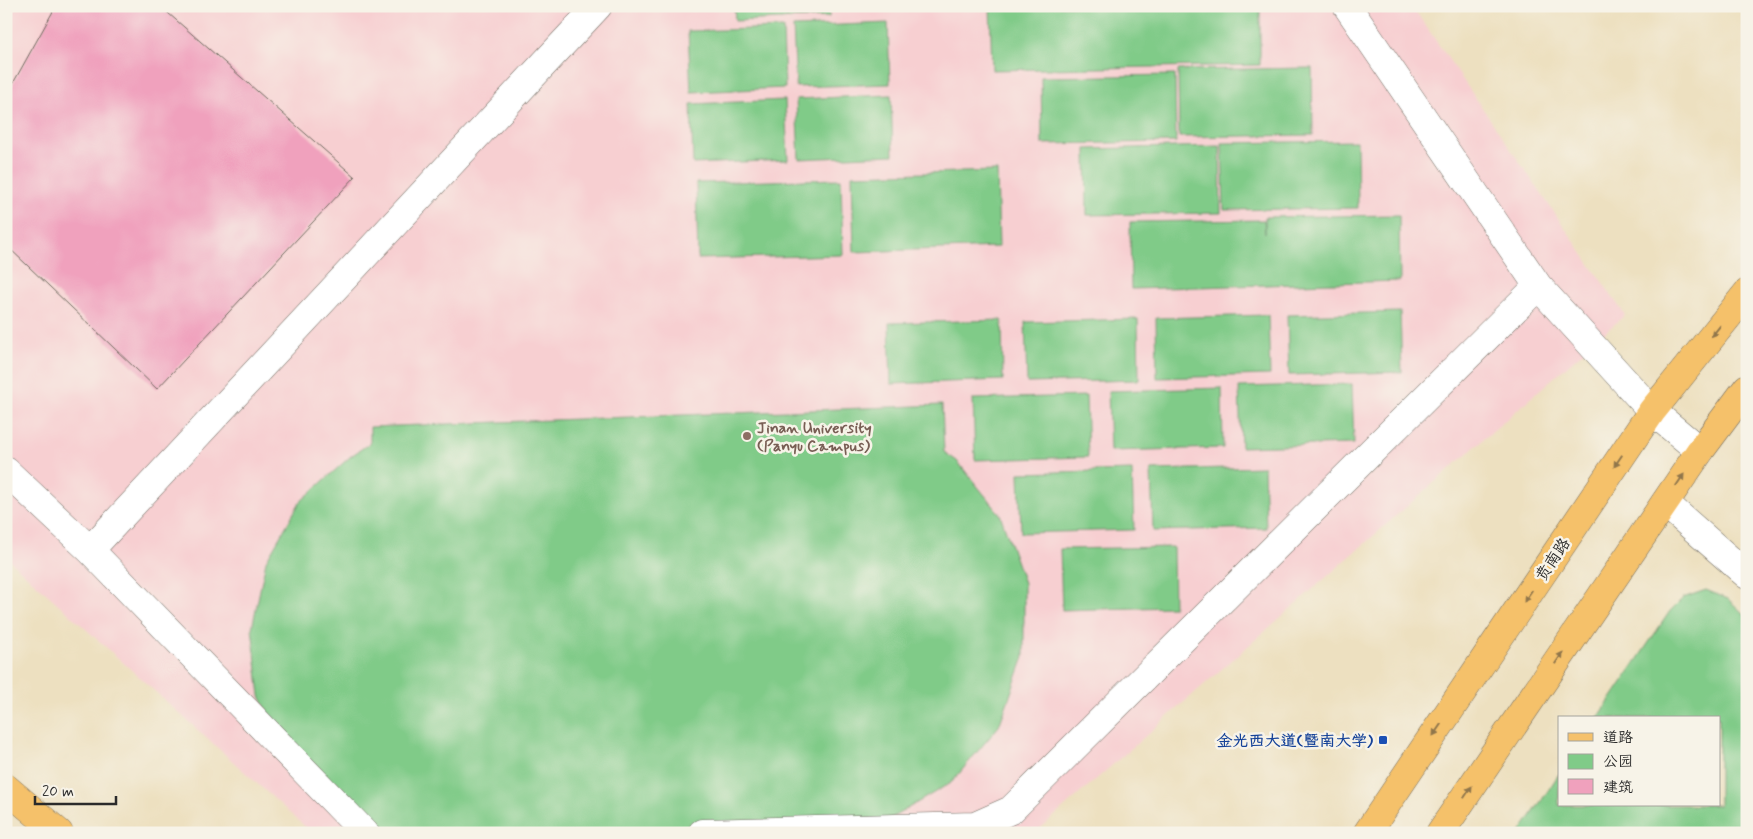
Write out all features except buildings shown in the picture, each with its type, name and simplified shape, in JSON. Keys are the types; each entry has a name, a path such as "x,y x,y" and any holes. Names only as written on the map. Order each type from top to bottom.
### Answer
{"main road":[{"name":"贲南路","path":"1367,833 1652,411 1747,293"},
{"path":"1440,833 1700,451 1747,388"},
{"path":"6,788 59,833"}],"street":[{"path":"90,550 598,6"},
{"path":"1347,6 1538,286 1652,411 1700,451"},
{"path":"702,833 975,826 1011,810 1538,286"},
{"path":"6,471 90,550 365,833"},
{"path":"1665,503 1747,575"}],"shaded area":[{"name":"Jinan University (Panyu Campus)","path":"6,6 1412,6 1625,315 1035,833 312,833 6,557"}],"green space":[{"path":"734,6 829,6 829,17 735,21"},
{"path":"990,6 1260,6 1260,65 992,70"},
{"path":"888,23 890,84 796,87 793,27"},
{"path":"783,28 785,88 691,92 688,31"},
{"path":"1312,68 1313,135 1179,137 1178,70"},
{"path":"1175,75 1176,142 1042,144 1041,77"},
{"path":"891,95 893,155 799,159 796,99"},
{"path":"785,100 788,160 693,164 691,104"},
{"path":"1357,141 1358,208 1224,210 1222,143"},
{"path":"1220,146 1221,213 1087,215 1086,149"},
{"path":"997,171 999,247 854,252 852,175"},
{"path":"841,179 843,255 698,259 696,183"},
{"path":"1399,215 1400,281 1131,289 1130,222 1264,220 1265,233 1265,217"},
{"path":"1400,312 1402,372 1289,375 1287,315"},
{"path":"1268,315 1270,375 1157,378 1156,318"},
{"path":"1138,319 1139,380 1027,383 1025,322"},
{"path":"1002,320 1003,380 891,384 889,323"},
{"path":"1352,384 1354,444 1241,447 1239,387"},
{"path":"1222,388 1223,448 1110,451 1108,391"},
{"path":"1086,396 1088,457 975,460 973,399"},
{"path":"942,405 944,452 957,461 1000,514 1024,583 1024,657 999,726 952,782 888,820 804,833 386,833 337,807 290,758 260,696 252,628 266,561 300,502 351,456 370,443 370,427"},
{"path":"1264,467 1266,528 1153,531 1151,470"},
{"path":"1132,470 1134,530 1021,533 1019,473"},
{"path":"1173,547 1174,607 1062,610 1060,549"},
{"path":"1706,590 1728,599 1747,617 1747,833 1520,833 1558,776 1558,806 1720,806 1720,716 1599,716 1670,611 1683,598"}],"place":[{"name":"Jinan University (Panyu Campus)","path":"747,436"},
{"name":"金光西大道(暨南大学)","path":"1383,740"}]}
